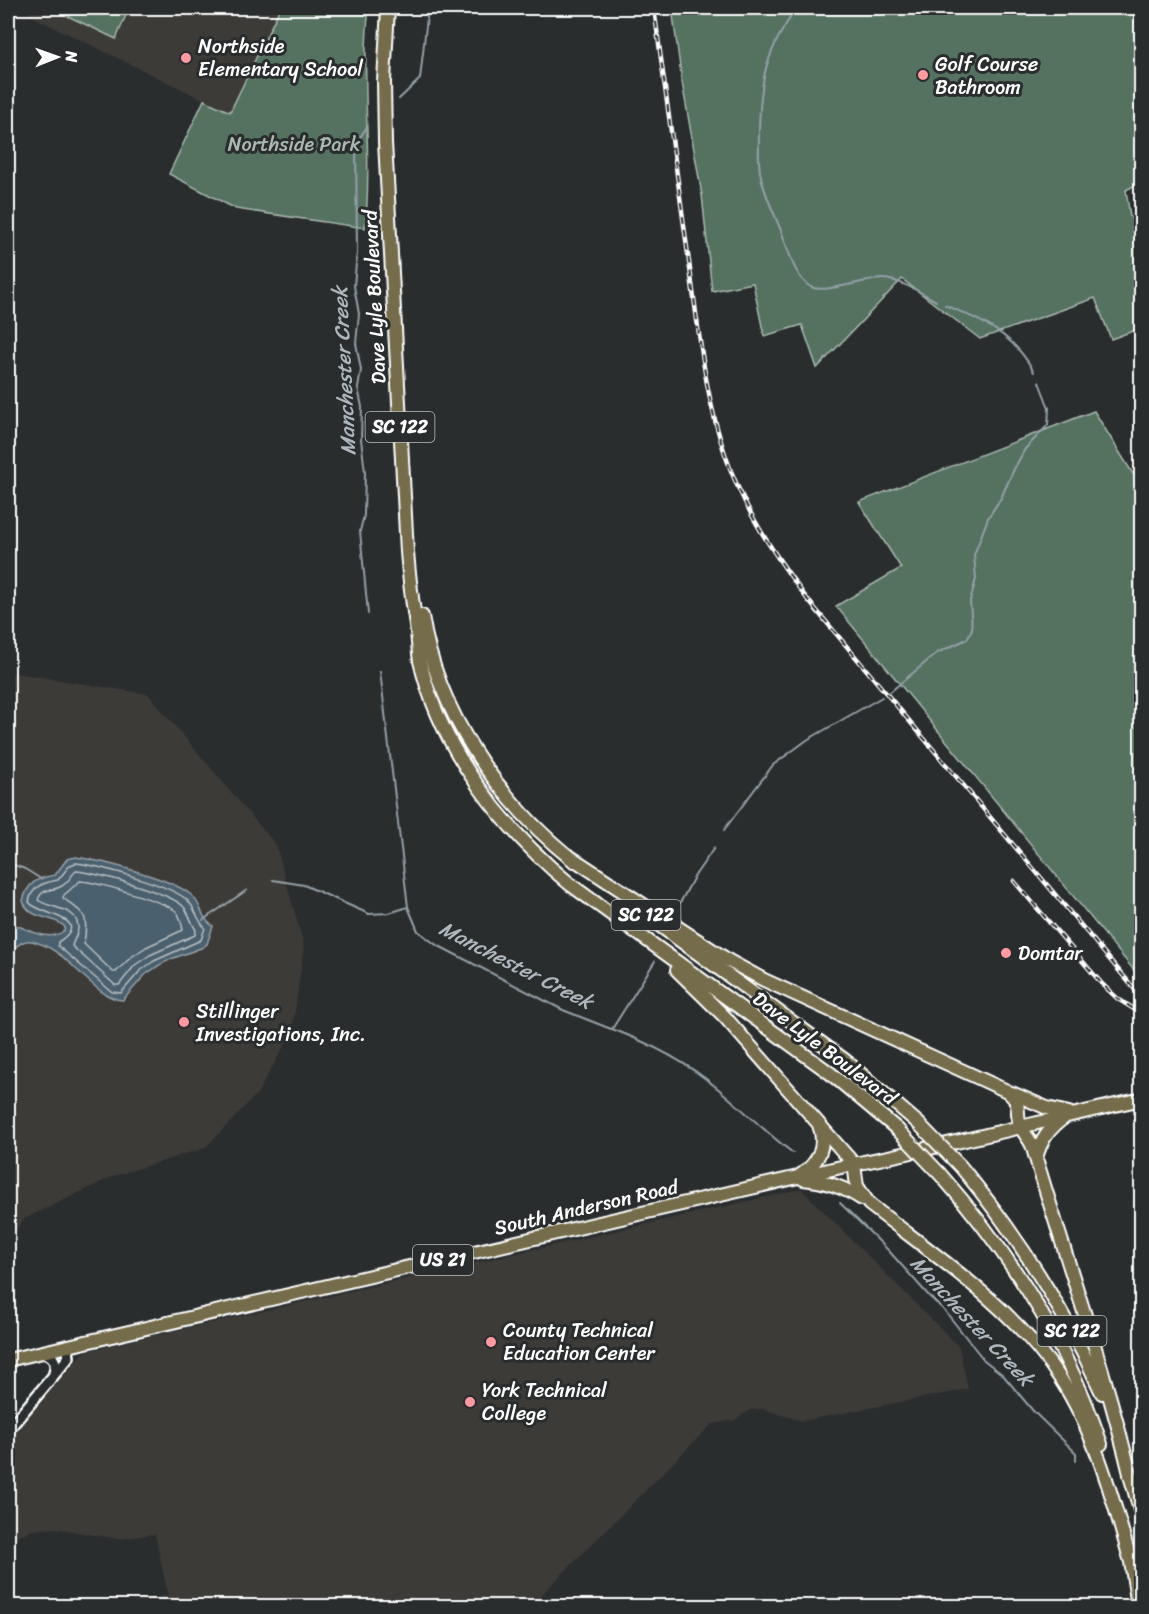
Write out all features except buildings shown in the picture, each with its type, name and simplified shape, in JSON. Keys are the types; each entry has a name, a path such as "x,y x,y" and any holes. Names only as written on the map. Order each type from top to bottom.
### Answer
{"main road":[{"name":"Dave Lyle Boulevard","path":"388,8 384,81 385,142 410,585 424,675 446,728 477,785 508,826 548,866 830,1073 897,1129 969,1208 1001,1250 1036,1304 1059,1346 1087,1407 1104,1453 1122,1517 1138,1606"},
{"name":"Dave Lyle Boulevard","path":"410,585 417,592 431,656 442,687 464,731 504,793 519,810 568,856 614,892 846,1061 918,1123 962,1167 1010,1229 1055,1298 1102,1394 1142,1517"},
{"path":"568,856 720,955 764,980 1036,1104 1070,1114"},
{"path":"644,938 724,1016 854,1164 857,1186 869,1204"},
{"path":"1007,1091 1018,1104 1020,1126 1030,1141 1111,1401 1132,1482"},
{"name":"US 21","path":"1020,1126 1142,1099"},
{"path":"1036,1160 1040,1143 1048,1131 1070,1114"},
{"path":"796,1178 813,1164 822,1149 822,1133 815,1118"},
{"name":"South Anderson Road","path":"8,1360 1020,1126"},
{"path":"796,1178 843,1188 869,1204 1003,1311 1049,1363 1073,1401 1092,1443 1132,1569"}],"street":[{"path":"8,1430 69,1357 67,1345"},
{"path":"41,1352 55,1359 54,1376"}],"shaded area":[{"name":"Northside Elementary School","path":"32,8 280,8 229,112 29,15"},
{"path":"8,672 148,694 276,845 304,946 292,1032 257,1094 205,1148 114,1176 24,1219 8,1242"},
{"name":"York Technical College","path":"801,1189 959,1347 968,1389 802,1421 762,1409 750,1410 735,1420 712,1424 530,1606 118,1606 168,1595 155,1534 118,1539 55,1528 33,1530 8,1539 8,1435 73,1362 87,1351"}],"green space":[{"path":"54,8 129,8 116,39"},
{"name":"Northside Park","path":"280,8 369,8 366,63 368,173 365,228 236,209 169,174 204,100 230,112"},
{"path":"672,8 1141,8 1141,182 1126,190 1130,216 1141,235 1141,328 1111,339 1095,298 980,339 902,279 817,368 802,325 764,336 753,283 712,291 702,195 682,82"},
{"path":"1094,411 1133,474 1141,469 1141,979 836,606 901,568 859,502"}],"water":[{"path":"76,857 152,876 190,894 197,902 205,919 213,926 207,944 158,966 145,975 123,1000 103,993 63,957 41,944 25,941 8,952 8,923 50,936 64,931 65,927 60,923 31,912 23,901 27,890 34,882 55,875 67,859"}],"waterway":[{"name":"Manchester Creek","path":"399,99 420,79 428,8"},
{"path":"797,8 778,38 767,66 761,96 759,131 759,162 762,180 793,264 805,283 817,289 882,279 896,281 936,301"},
{"name":"Manchester Creek","path":"366,128 356,144 357,252 354,286 359,314 356,343 361,370 358,388 362,407 361,439 365,472 364,515 360,531 368,614"},
{"path":"945,305 985,323 1007,338 1026,359 1034,372"},
{"path":"890,692 937,653 967,639 972,629 970,601 976,579 974,555 988,518 1001,498 1025,449 1048,425 1049,408 1039,382"},
{"name":"Manchester Creek","path":"380,671 408,907 418,931 435,944 563,1010 611,1029"},
{"path":"724,830 773,765 807,740 882,697"},
{"path":"681,920 679,905 694,877 714,848"},
{"path":"8,863 25,869 41,879"},
{"path":"273,880 304,885 369,914 389,913 408,907"},
{"path":"203,920 247,890"},
{"name":"Manchester Creek","path":"655,961 612,1029 640,1040 692,1069 793,1153"},
{"name":"Manchester Creek","path":"840,1203 945,1311 984,1360 1003,1375 1034,1412 1076,1453 1076,1461"}],"railway":[{"path":"654,8 704,364 719,434 742,495 772,548 807,599 1142,998"},
{"path":"1014,881 1102,984 1118,999 1142,1014"}],"place":[{"name":"Northside Elementary School","path":"186,58"},
{"name":"Golf Course Bathroom","path":"923,75"},
{"name":"Domtar","path":"1006,953"},
{"name":"Stillinger Investigations, Inc.","path":"184,1022"},
{"name":"County Technical Education Center","path":"491,1342"},
{"name":"York Technical College","path":"470,1402"}]}
